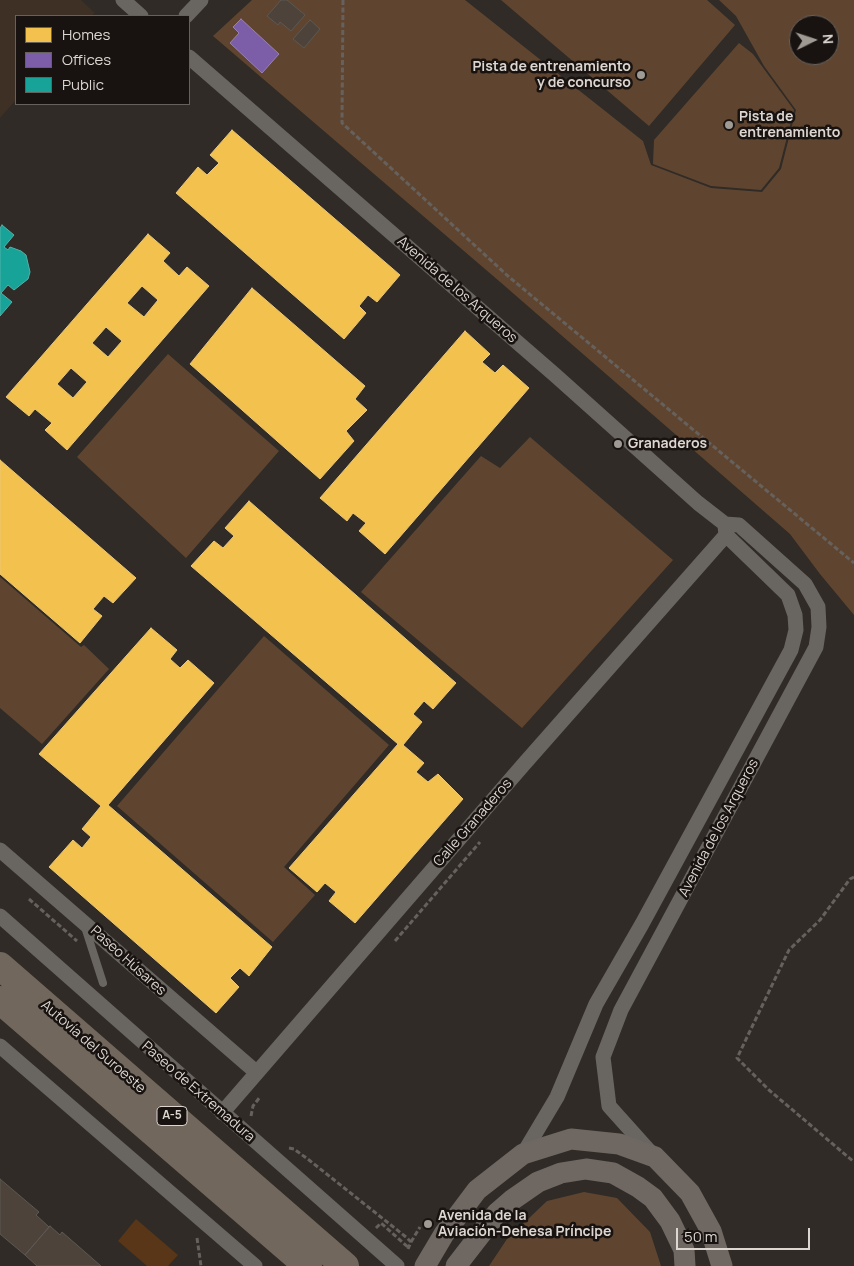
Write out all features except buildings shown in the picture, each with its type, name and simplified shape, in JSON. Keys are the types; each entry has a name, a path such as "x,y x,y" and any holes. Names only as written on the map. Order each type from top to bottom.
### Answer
{"highway":[{"name":"Autovía del Suroeste","path":"0,966 345,1266"},
{"name":"Autovía del Suroeste","path":"0,1000 308,1266"}],"main road":[{"path":"425,1266 444,1234 477,1190 523,1154 571,1139 619,1144 655,1157 690,1193 712,1231 722,1266"},
{"path":"456,1266 497,1213 512,1200 538,1182 561,1173 586,1169 613,1173 653,1198 670,1221 684,1250 685,1266"}],"street":[{"path":"123,0 141,15"},
{"path":"187,15 201,0"},
{"name":"Avenida de los Arqueros","path":"190,58 725,529 788,595 795,615 796,630 791,650 642,924 596,1004 557,1097 523,1154"},
{"name":"Avenida de los Arqueros","path":"655,1157 610,1106 603,1057 621,1010 816,647 819,626 818,607 805,584 739,525 725,529"},
{"name":"Calle Granaderos","path":"222,1113 725,529"},
{"name":"Paseo Húsares","path":"0,850 256,1072"},
{"name":"Paseo de Extremadura","path":"0,916 397,1266"},
{"path":"0,1046 255,1266"}],"lane":[{"path":"82,920 103,983"}],"path":[{"path":"343,0 342,123 509,277 854,563"},
{"path":"392,944 486,836"},
{"path":"854,877 850,879 820,920 789,950 737,1058 770,1090 854,1162"},
{"path":"28,898 94,956"},
{"path":"254,1123 250,1117 251,1110 261,1095"},
{"path":"286,1148 294,1149 309,1160 385,1219 411,1242"},
{"path":"369,1224 376,1229 381,1223 408,1248 420,1227"},
{"path":"196,1230 201,1266"}],"shaded area":[{"path":"0,0 81,0 95,13 92,15 15,15 15,101 0,118"},
{"path":"252,0 465,0 643,141 651,165 711,188 762,192 781,169 796,110 764,66 736,16 719,0 854,0 854,615 790,534 213,36"},
{"name":"Pista de entrenamiento y de concurso","path":"501,0 707,0 735,25 649,126"},
{"name":"Pista de entrenamiento","path":"739,43 753,54 794,110 779,168 761,190 711,186 653,164 654,140"},
{"path":"168,354 279,451 186,558 77,457"},
{"path":"530,437 673,560 522,728 361,592 481,456 500,468"},
{"path":"0,577 81,647 84,645 109,669 42,744 0,708"},
{"path":"264,636 389,745 284,867 315,895 273,942 117,806"},
{"path":"584,1192 617,1198 650,1232 661,1266 489,1266 507,1239 547,1201"},
{"path":"136,1219 178,1255 168,1266 147,1266 118,1241"}],"place":[{"name":"Pista de entrenamiento y de concurso","path":"641,75"},
{"name":"Pista de entrenamiento","path":"729,125"},
{"name":"Granaderos","path":"618,444"},
{"name":"Avenida de la Aviación-Dehesa Príncipe","path":"428,1224"}]}
